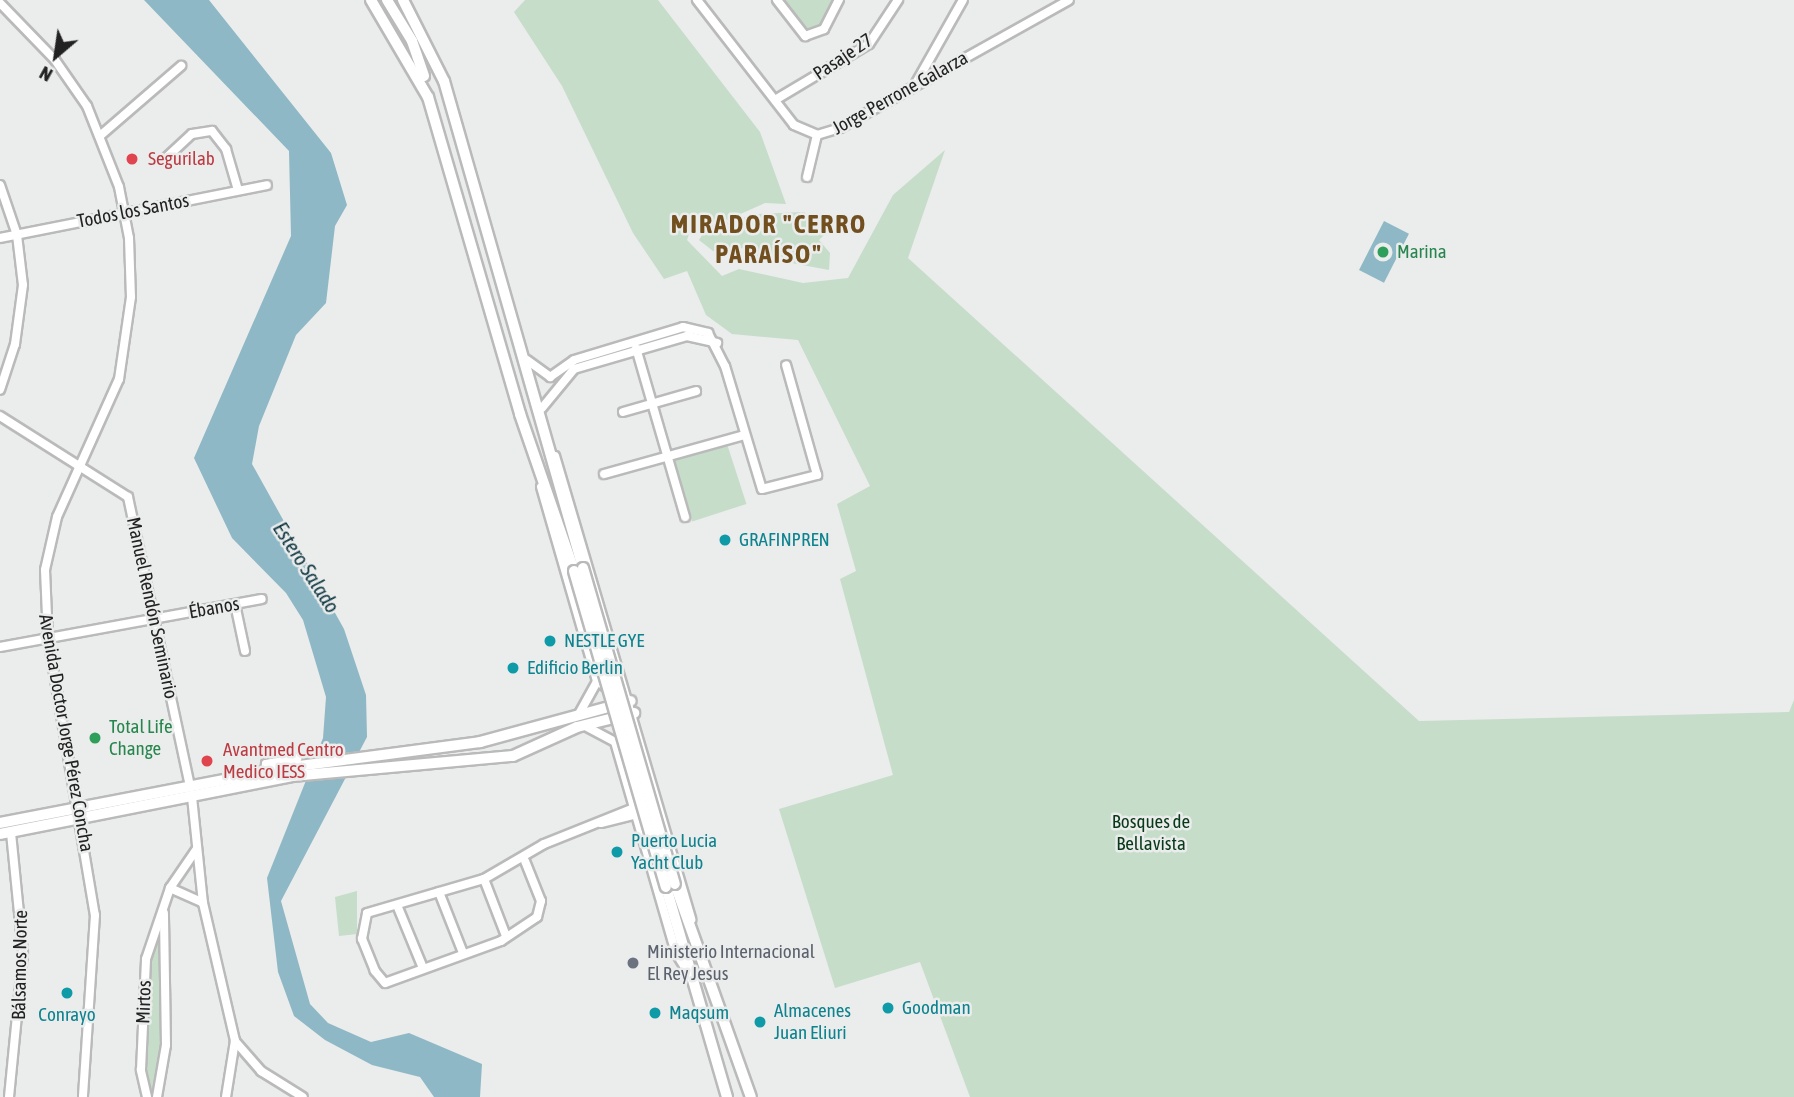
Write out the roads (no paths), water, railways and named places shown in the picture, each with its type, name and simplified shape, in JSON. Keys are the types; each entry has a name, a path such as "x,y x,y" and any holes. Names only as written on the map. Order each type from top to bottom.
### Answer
{"main road":[{"path":"371,0 428,97"},
{"path":"387,0 398,15 428,97 529,446 578,569"},
{"path":"403,0 444,81 542,408 555,456 578,569 670,885 687,969 727,1097"},
{"path":"392,758 494,738 631,701"},
{"path":"0,823 80,806 191,792 293,767 392,758 502,758 527,751 577,727 634,713"},
{"path":"520,730 531,737 527,751"},
{"path":"494,738 502,758"},
{"path":"5,833 83,818 293,767"},
{"path":"670,885 694,932 751,1097"}],"street":[{"name":"Jorge Perrone Galarza","path":"696,0 799,129 817,135 840,128 916,83 1069,0"},
{"path":"704,9 710,0"},
{"path":"777,0 805,37 824,29 839,0"},
{"name":"Pasaje 27","path":"775,100 869,44 898,0"},
{"path":"916,83 963,0"},
{"name":"Avenida Doctor Jorge Pérez Concha","path":"0,3 69,78 101,135 125,212 131,269 127,341 107,414 49,543 48,638 83,818 96,942 83,1097"},
{"path":"101,135 181,66"},
{"path":"166,158 192,134 212,131 226,149 238,190"},
{"path":"807,177 817,135"},
{"path":"0,185 17,235 22,304 0,390"},
{"name":"Todos los Santos","path":"0,238 267,185"},
{"path":"542,408 574,369 683,327 697,327 717,343 762,488 817,475 786,365"},
{"path":"527,360 550,377 574,360 636,346"},
{"path":"636,346 685,517"},
{"path":"623,412 696,391"},
{"name":"Manuel Rendón Seminario","path":"0,416 83,464 128,497 191,792 203,904 235,1041 261,1071 298,1096"},
{"path":"604,474 745,435"},
{"path":"529,446 597,681 588,705 571,717"},
{"path":"555,456 631,701 694,932"},
{"name":"Ébanos","path":"0,647 262,599"},
{"path":"235,604 244,651"},
{"path":"597,681 611,691 623,676"},
{"path":"577,727 608,734 620,758 687,969"},
{"path":"620,758 628,740 645,752"},
{"path":"525,860 541,910 506,936 385,983 375,971 360,921 397,905 484,879 525,860 544,844 635,811"},
{"name":"Bálsamos Norte","path":"5,833 23,953 9,1097"},
{"name":"Mirtos","path":"147,1097 141,1070 146,959 170,888 196,850"},
{"path":"484,879 506,936"},
{"path":"170,888 203,904"},
{"path":"439,892 463,953"},
{"path":"397,905 424,968"},
{"name":"Mirtos","path":"158,1097 166,1045 163,910"},
{"path":"226,1097 235,1041"}],"water":[{"name":"Estero Salado","path":"144,0 209,0 331,153 347,205 335,226 326,303 296,335 259,426 252,464 344,629 366,695 367,737 281,901 310,1004 328,1023 371,1042 409,1033 482,1064 480,1097 434,1097 420,1077 372,1065 325,1040 294,1016 278,972 267,878 323,738 326,697 303,620 286,593 232,538 194,458 291,236 289,151"},
{"name":"Marina","path":"1384,221 1409,234 1384,283 1359,270"}],"place":[{"name":"Segurilab","path":"132,159"},
{"name":"Marina","path":"1383,252"},
{"name":"GRAFINPREN","path":"725,540"},
{"name":"NESTLE GYE","path":"550,641"},
{"name":"Edificio Berlin","path":"513,668"},
{"name":"Total Life Change","path":"95,738"},
{"name":"Avantmed Centro Medico IESS","path":"207,761"},
{"name":"Puerto Lucia Yacht Club","path":"617,852"},
{"name":"Ministerio Internacional El Rey Jesus","path":"633,963"},
{"name":"Conrayo","path":"67,993"},
{"name":"Goodman","path":"888,1008"},
{"name":"Maqsum","path":"655,1013"},
{"name":"Almacenes Juan Eliuri","path":"760,1022"}],"district":[{"name":"MIRADOR \"CERRO PARAÍSO\"","path":"769,240"}],"park label":[{"name":"Bosques de Bellavista","path":"1151,833"}]}
